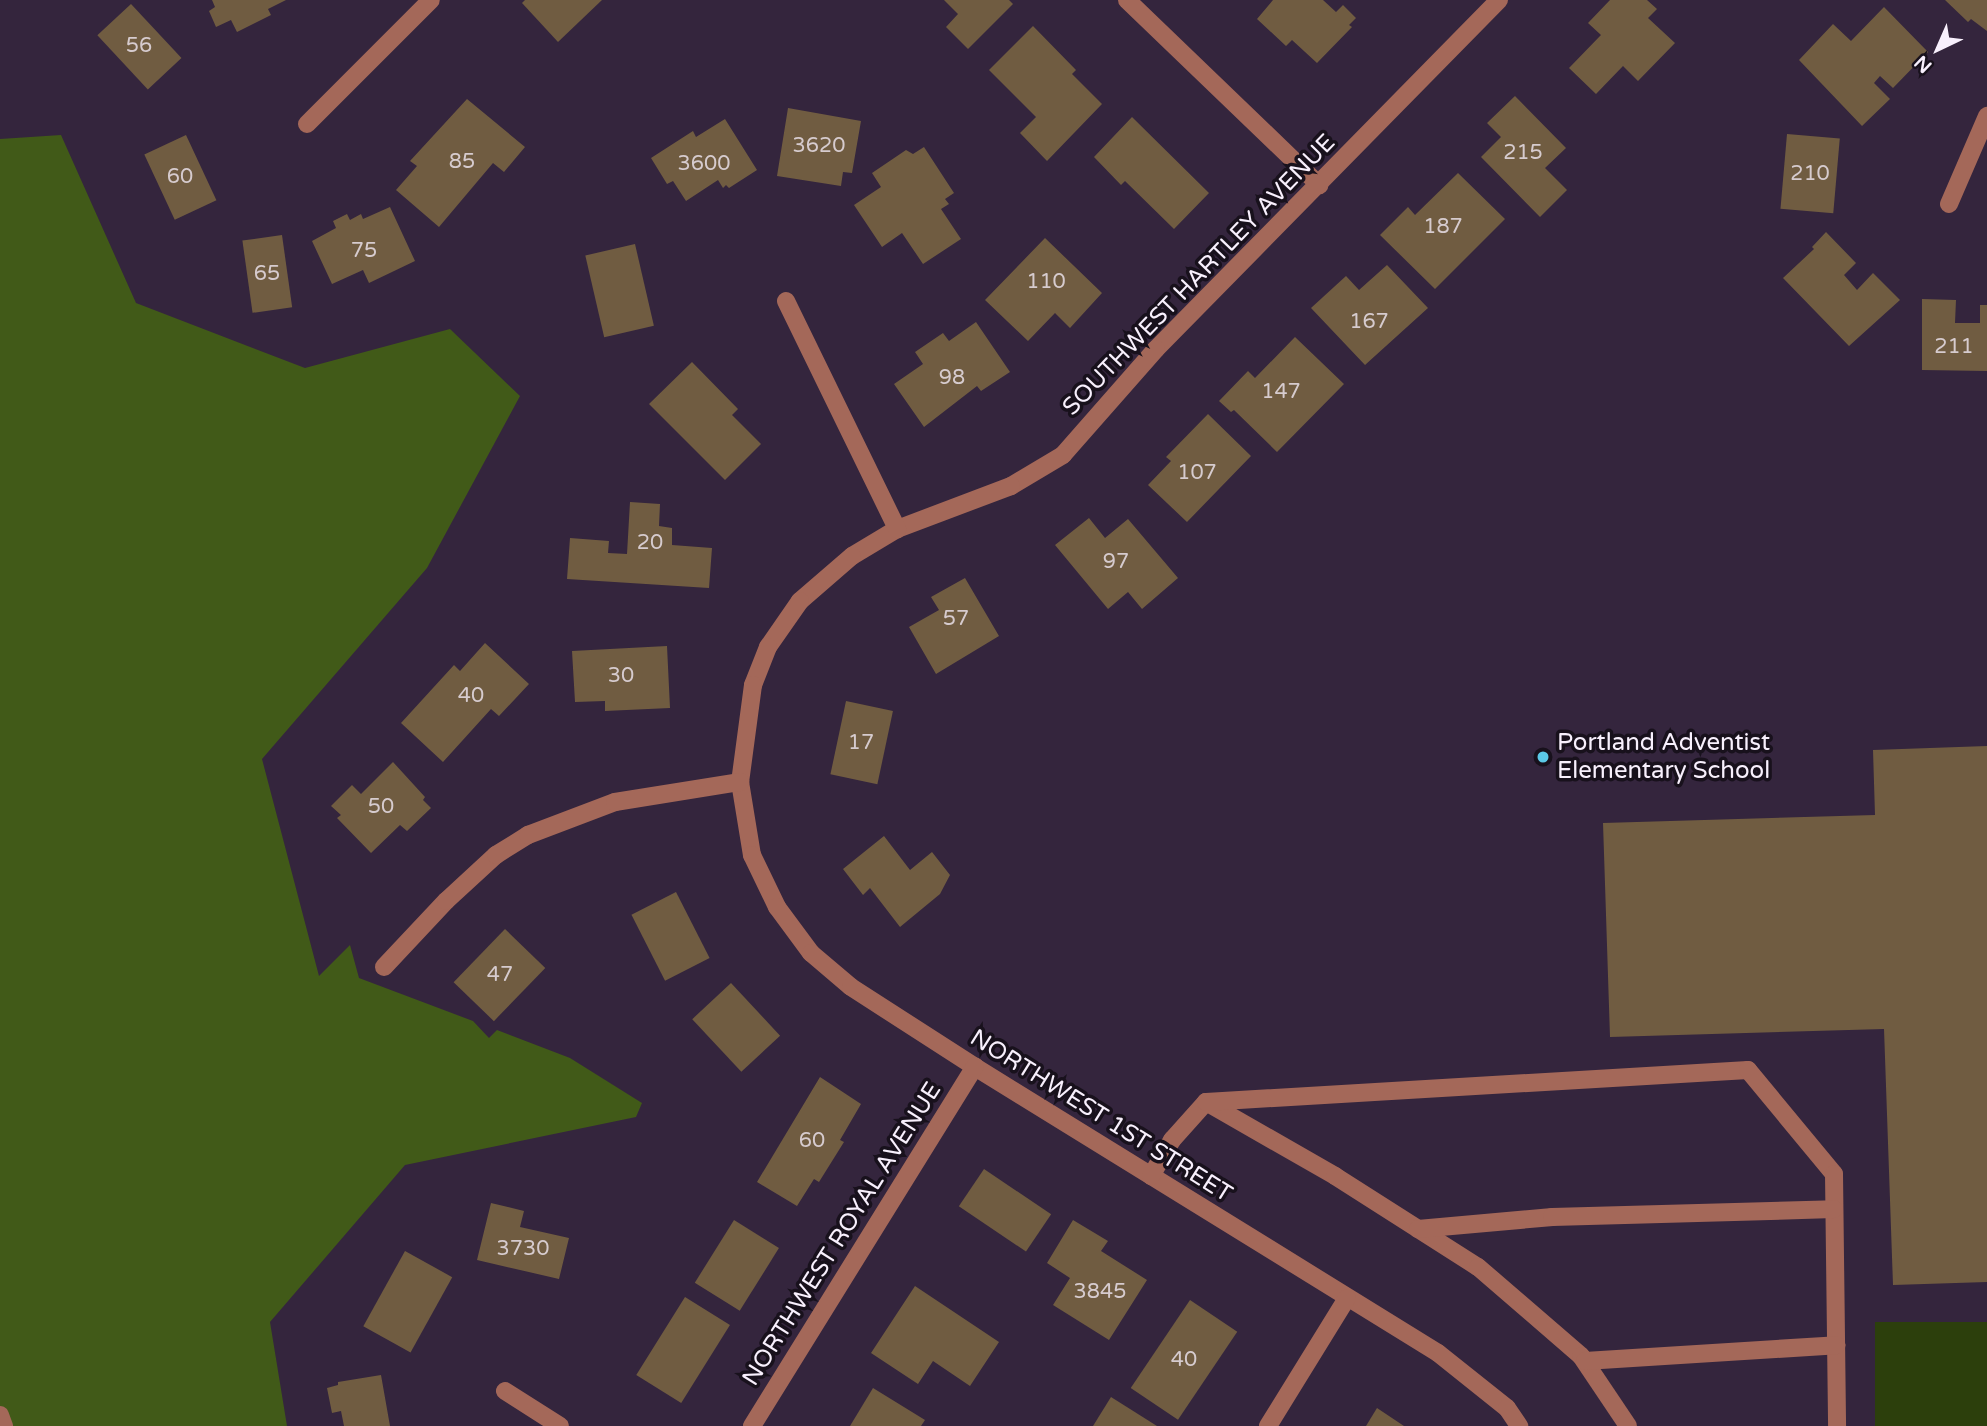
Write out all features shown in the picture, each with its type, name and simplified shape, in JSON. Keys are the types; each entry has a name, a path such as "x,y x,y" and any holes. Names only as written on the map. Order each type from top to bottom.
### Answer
{"street":[{"path":"1127,0 1319,185"},
{"name":"SOUTHWEST HARTLEY AVENUE","path":"740,782 753,685 768,647 800,601 852,556 897,529 1011,486 1063,455 1156,349 1499,0"},
{"path":"307,124 424,2"},
{"path":"1948,204 1987,116"},
{"path":"786,301 897,529"},
{"path":"384,967 446,901 496,855 528,835 615,802 740,782"},
{"name":"NORTHWEST 1ST STREET","path":"740,782 752,855 777,907 811,954 851,987 975,1068 1438,1353 1507,1408 1520,1426"},
{"name":"NORTHWEST ROYAL AVENUE","path":"752,1426 975,1068"},
{"path":"1151,1177 1172,1140 1206,1102 1748,1070 1834,1174 1837,1426"},
{"path":"1206,1102 1335,1176 1478,1267 1585,1361 1628,1426"},
{"path":"1418,1229 1552,1217 1834,1209"},
{"path":"1268,1426 1347,1298"},
{"path":"1585,1361 1836,1345"},
{"path":"505,1391 560,1426"},
{"path":"0,1415 4,1426"}],"green space":[{"path":"61,135 136,303 305,368 450,329 520,396 427,568 262,759 319,976 350,945 359,978 473,1021 489,1038 497,1030 570,1058 642,1103 636,1117 405,1165 270,1322 287,1426 0,1426 0,139"},
{"path":"1875,1322 1987,1322 1987,1426 1875,1426"}],"building":[{"path":"212,0 286,0 268,9 271,15 237,32 231,20 216,27 209,11 215,7"},
{"path":"525,0 602,0 558,42 522,3"},
{"path":"944,0 1009,0 1013,4 968,49 946,27 958,14"},
{"path":"1273,0 1323,0 1336,12 1343,5 1356,18 1349,25 1352,27 1317,63 1292,40 1286,46 1257,19"},
{"path":"1610,0 1647,0 1657,9 1648,18 1675,43 1638,81 1623,66 1596,94 1569,68 1601,35 1588,23"},
{"path":"1945,0 1987,0 1987,31 1971,19 1968,22"},
{"path":"131,4 181,58 148,89 97,35"},
{"path":"1884,7 1928,52 1893,88 1880,76 1874,83 1890,99 1862,126 1799,60 1833,24 1851,41"},
{"path":"1033,26 1076,70 1072,74 1102,104 1047,161 1020,133 1036,117 989,70"},
{"path":"1515,96 1566,148 1545,168 1567,190 1540,217 1481,157 1501,137 1487,123"},
{"path":"467,99 525,147 504,172 493,163 439,227 396,190 417,166 410,161"},
{"path":"788,108 861,121 852,173 843,172 841,186 777,176"},
{"path":"1132,117 1209,193 1174,229 1125,181 1121,185 1094,157"},
{"path":"725,119 757,170 729,188 726,185 723,188 718,180 686,201 673,181 667,184 651,158 693,131 696,137"},
{"path":"1787,134 1840,139 1833,213 1780,209"},
{"path":"186,135 216,200 175,220 144,154"},
{"path":"924,147 954,193 945,199 949,204 941,209 961,239 923,264 902,233 882,247 854,205 881,187 872,173 906,150 913,154"},
{"path":"1458,173 1505,219 1435,289 1380,235 1408,207 1415,215"},
{"path":"390,207 415,261 369,283 363,270 332,284 312,241 336,228 333,221 347,214 350,220 361,214 363,219"},
{"path":"1826,232 1856,263 1844,275 1857,290 1873,273 1900,300 1849,346 1783,278 1814,249 1812,247"},
{"path":"282,235 292,307 253,313 242,241"},
{"path":"1045,238 1102,293 1070,328 1055,313 1028,341 985,300"},
{"path":"635,244 654,326 604,337 585,255"},
{"path":"1387,265 1428,308 1365,365 1311,308 1346,276 1359,290"},
{"path":"1922,299 1956,300 1955,323 1980,323 1980,305 1987,305 1987,371 1922,370"},
{"path":"976,322 1010,372 981,391 977,386 924,427 894,384 923,364 915,352 943,333 949,341"},
{"path":"1295,337 1344,384 1277,452 1234,410 1231,412 1219,401 1248,371 1255,378"},
{"path":"692,362 738,409 732,415 761,444 725,480 649,404"},
{"path":"1208,414 1251,456 1187,522 1148,485 1171,461 1166,457"},
{"path":"630,502 660,504 659,526 672,528 672,545 712,548 709,588 567,579 570,538 609,541 608,553 627,554"},
{"path":"1089,518 1105,538 1128,519 1178,578 1142,609 1128,592 1108,609 1055,545"},
{"path":"965,578 999,636 936,674 909,627 939,610 931,597"},
{"path":"485,643 529,684 499,716 491,709 443,762 401,723 454,665 460,671"},
{"path":"667,646 670,708 605,711 605,701 575,702 572,651"},
{"path":"846,701 893,711 877,784 830,774"},
{"path":"1987,746 1987,1282 1893,1285 1884,1029 1610,1037 1603,823 1875,815 1873,750"},
{"path":"393,762 425,797 423,800 431,808 407,831 400,825 371,853 337,818 341,815 331,806 352,785 361,794"},
{"path":"884,836 910,870 932,852 950,875 940,894 900,927 870,888 863,895 843,869"},
{"path":"676,892 710,958 665,981 631,915"},
{"path":"505,929 545,968 494,1021 454,982"},
{"path":"731,983 780,1036 741,1072 692,1019"},
{"path":"820,1077 861,1104 840,1140 844,1142 819,1182 814,1179 797,1206 757,1182"},
{"path":"984,1169 1051,1214 1026,1252 959,1206"},
{"path":"491,1203 524,1211 520,1227 569,1238 559,1279 477,1260"},
{"path":"734,1220 779,1248 740,1311 695,1283"},
{"path":"1073,1220 1108,1241 1101,1251 1147,1280 1109,1340 1053,1305 1070,1278 1047,1263"},
{"path":"405,1251 452,1277 411,1352 363,1326"},
{"path":"915,1286 999,1342 970,1386 933,1361 918,1384 871,1353"},
{"path":"685,1297 730,1325 681,1403 636,1375"},
{"path":"1190,1300 1237,1332 1178,1420 1131,1388"},
{"path":"381,1375 390,1426 344,1426 341,1411 332,1413 327,1388 338,1385 338,1382"},
{"path":"873,1388 925,1420 921,1426 850,1426"},
{"path":"1111,1397 1157,1426 1093,1426"},
{"path":"1377,1408 1404,1426 1366,1426"}],"place":[{"name":"Portland Adventist Elementary School","path":"1543,757"}]}
